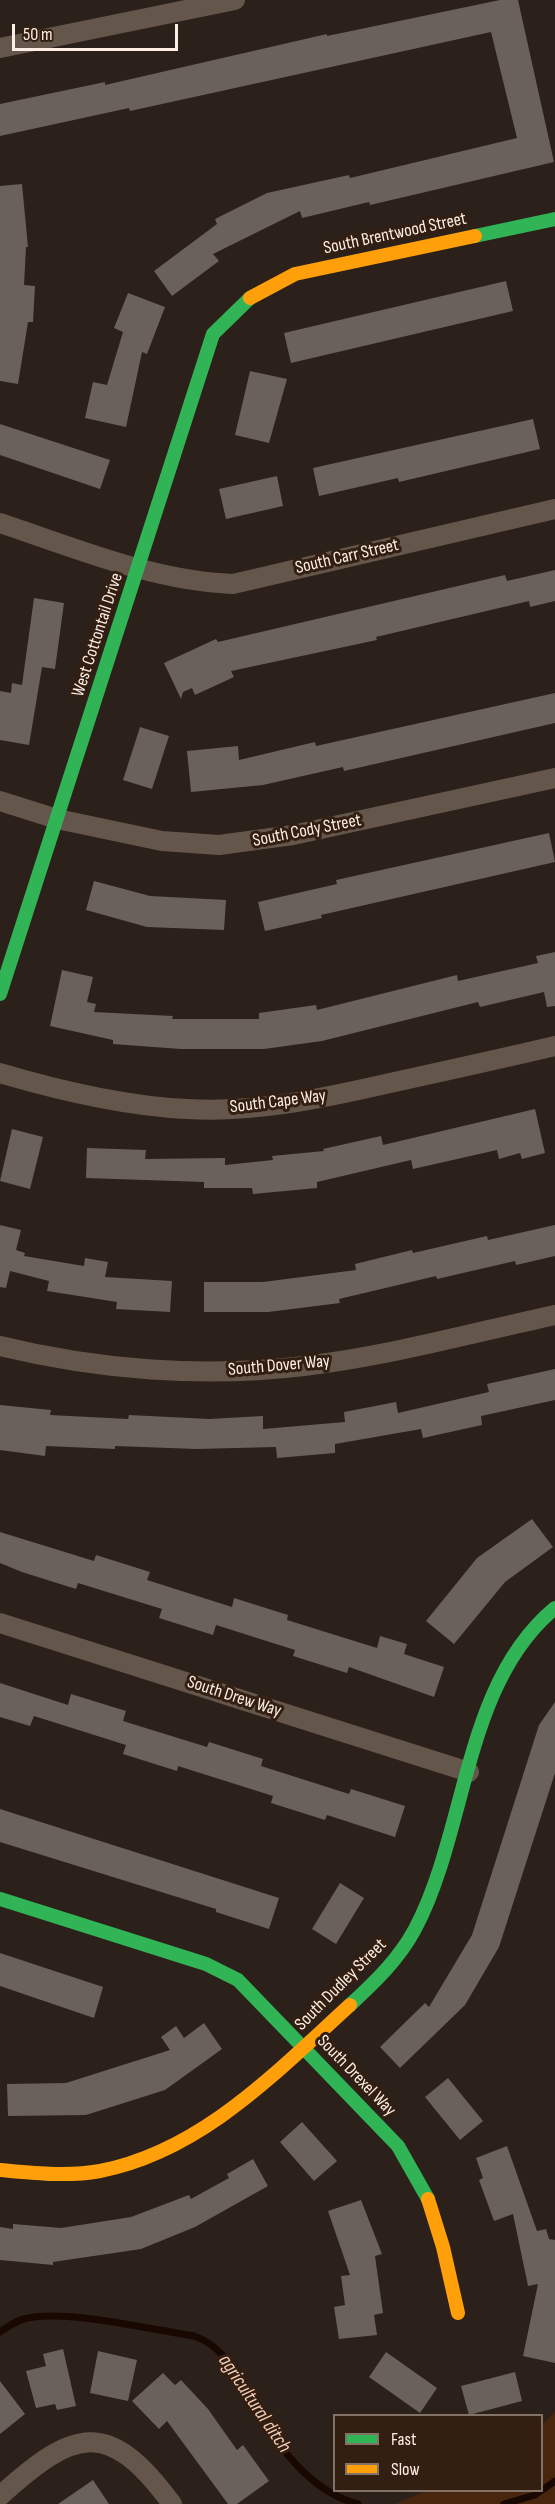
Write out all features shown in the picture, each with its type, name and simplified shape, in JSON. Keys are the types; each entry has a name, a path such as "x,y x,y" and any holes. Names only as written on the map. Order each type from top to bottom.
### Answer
{"street":[{"path":"0,48 235,0"},
{"name":"South Brentwood Street","path":"249,299 295,273 555,219"},
{"name":"West Cottontail Drive","path":"0,994 213,334 249,299"},
{"name":"South Carr Street","path":"0,523 138,568 203,583 232,584 555,509"},
{"name":"South Cody Street","path":"0,801 57,819 186,844 238,844 294,836 555,778"},
{"name":"South Cape Way","path":"0,1073 44,1086 145,1106 233,1109 333,1096 555,1046"},
{"name":"South Dover Way","path":"0,1346 115,1366 202,1371 260,1371 345,1360 555,1315"},
{"name":"South Dudley Street","path":"0,2170 40,2175 92,2172 159,2153 188,2139 228,2114 377,1980 411,1937 426,1904 490,1703 505,1667 531,1629 555,1608"},
{"name":"South Drew Way","path":"0,1623 469,1772"},
{"name":"South Drexel Way","path":"0,1899 221,1971 243,1984 398,2146 414,2168 436,2216 458,2313"},
{"path":"0,2496 33,2466 56,2451 76,2444 103,2444 116,2447 137,2461 172,2504"}],"shaded area":[{"path":"555,2412 555,2504 395,2504 424,2492 543,2492 543,2423"}],"building":[{"path":"500,0 518,0 554,162 370,205 369,202 302,218 300,211 213,254 219,261 172,296 154,271 217,224 215,219 267,193 349,175 350,178 517,138 491,32 130,111 129,108 0,136 0,104 105,82 105,85 327,34 327,36"},
{"path":"22,184 28,247 26,247 24,285 35,286 33,322 28,322 18,384 0,381 0,186"},
{"path":"506,281 513,311 291,363 284,333"},
{"path":"128,293 165,307 147,354 142,352 126,427 85,418 93,382 107,385 123,332 114,328"},
{"path":"250,371 287,379 269,443 235,435"},
{"path":"533,419 540,449 399,482 398,478 319,496 313,468"},
{"path":"0,424 110,460 100,489 0,455"},
{"path":"277,476 283,506 226,519 219,489"},
{"path":"555,570 555,601 530,607 529,601 376,637 377,640 231,671 234,677 195,695 192,688 183,692 181,699 164,663 216,639 218,642 505,575 507,581"},
{"path":"34,598 64,603 55,669 42,667 29,745 0,740 0,691 11,693 12,683 22,685"},
{"path":"555,693 555,723 344,771 343,767 263,785 191,792 187,751 238,746 239,760 315,742 316,746"},
{"path":"140,727 169,736 152,789 123,780"},
{"path":"549,833 555,862 321,915 322,918 265,931 258,902 337,884 336,880"},
{"path":"94,881 150,896 226,900 224,930 147,927 86,910"},
{"path":"555,952 555,1006 547,1007 544,992 480,1007 478,1002 322,1041 264,1049 181,1049 113,1044 113,1040 50,1026 62,970 93,977 87,1002 96,1004 94,1012 173,1016 172,1019 259,1019 259,1013 316,1005 317,1010 457,975 458,981 538,963 536,956"},
{"path":"535,1109 545,1153 522,1159 520,1153 499,1159 497,1150 413,1169 411,1160 317,1182 317,1188 253,1194 252,1188 204,1188 204,1182 86,1178 87,1148 146,1150 145,1159 225,1158 225,1165 273,1160 272,1156 324,1151 323,1149 381,1136 383,1145"},
{"path":"12,1129 43,1137 30,1189 0,1181"},
{"path":"0,1225 21,1230 16,1250 25,1253 24,1256 84,1266 85,1258 108,1262 105,1277 172,1281 170,1312 116,1309 117,1302 47,1291 49,1281 10,1271 6,1288 0,1287"},
{"path":"555,1225 555,1256 516,1265 515,1261 437,1279 436,1276 339,1299 340,1303 268,1312 204,1312 204,1282 263,1282 356,1270 355,1264 412,1250 413,1253 487,1236 488,1240"},
{"path":"555,1369 555,1400 481,1416 482,1425 423,1438 421,1429 335,1444 335,1453 277,1458 276,1447 196,1449 115,1446 115,1449 46,1446 45,1456 0,1450 0,1405 51,1410 50,1415 128,1419 129,1415 209,1419 263,1416 263,1429 345,1422 344,1412 396,1402 398,1413 489,1392 487,1384"},
{"path":"532,1519 553,1547 505,1582 454,1644 426,1621 477,1558"},
{"path":"0,1532 94,1561 96,1555 150,1572 147,1580 232,1607 234,1598 288,1615 287,1620 377,1648 380,1636 407,1644 404,1654 444,1667 434,1697 349,1667 347,1673 293,1656 295,1650 216,1625 213,1635 159,1618 162,1609 78,1583 76,1589 22,1572 0,1563"},
{"path":"0,1683 68,1705 71,1694 126,1711 123,1721 207,1747 209,1742 263,1759 261,1766 349,1794 351,1789 405,1806 395,1837 327,1815 325,1820 271,1803 273,1796 178,1766 177,1771 123,1754 126,1745 34,1716 30,1726 0,1717"},
{"path":"555,1702 555,1773 499,1947 465,2005 400,2068 380,2047 425,2003 429,2007 472,1935 539,1725"},
{"path":"0,1809 279,1898 269,1929 216,1912 216,1909 0,1842"},
{"path":"340,1883 364,1898 336,1944 312,1929"},
{"path":"0,1953 103,1987 94,2018 0,1986"},
{"path":"204,2023 222,2049 165,2090 86,2115 8,2116 7,2084 66,2083 170,2050 161,2037 176,2026 184,2038"},
{"path":"448,2078 483,2121 460,2140 425,2097"},
{"path":"302,2122 337,2161 314,2181 280,2142"},
{"path":"507,2146 537,2231 546,2229 549,2239 555,2240 555,2363 523,2356 538,2284 528,2286 513,2214 494,2221 479,2180 483,2178 476,2158"},
{"path":"253,2159 268,2186 195,2227 141,2249 53,2262 53,2265 0,2260 0,2227 13,2229 13,2224 61,2228 131,2217 189,2195 191,2199 229,2178 227,2174"},
{"path":"361,2200 382,2254 375,2256 383,2313 374,2315 377,2335 339,2339 334,2307 345,2305 341,2276 350,2275 328,2211"},
{"path":"63,2349 76,2406 57,2410 55,2404 36,2408 26,2371 46,2366 43,2354"},
{"path":"98,2351 137,2360 128,2401 90,2393"},
{"path":"386,2352 437,2388 420,2413 369,2377"},
{"path":"515,2372 522,2401 469,2414 461,2386"},
{"path":"163,2373 175,2385 181,2380 208,2409 237,2450 243,2445 269,2481 237,2504 228,2504 167,2421 159,2429 132,2401"},
{"path":"0,2381 25,2414 0,2434"},
{"path":"93,2480 109,2504 58,2504"}],"waterway":[{"name":"agricultural ditch","path":"0,2332 24,2319 61,2316 132,2325 194,2336 205,2341 223,2355 230,2364 272,2435 296,2465 325,2489 358,2504"},
{"name":"agricultural ditch","path":"543,2489 555,2481"},
{"name":"agricultural ditch","path":"504,2504 539,2492"}],"traffic: fast":[{"path":"475,236 555,219"},
{"path":"0,994 213,334 250,298"},
{"path":"350,2005 394,1960 415,1929 432,1890 446,1847 484,1717 502,1676 525,1640 555,1608"},
{"path":"0,1899 206,1964 238,1980 398,2146 428,2199"}],"traffic: slow":[{"path":"250,298 295,274 475,236"},
{"path":"0,2170 50,2174 88,2173 137,2161 172,2146 236,2106 350,2005"},
{"path":"428,2199 443,2247 458,2313"}]}
